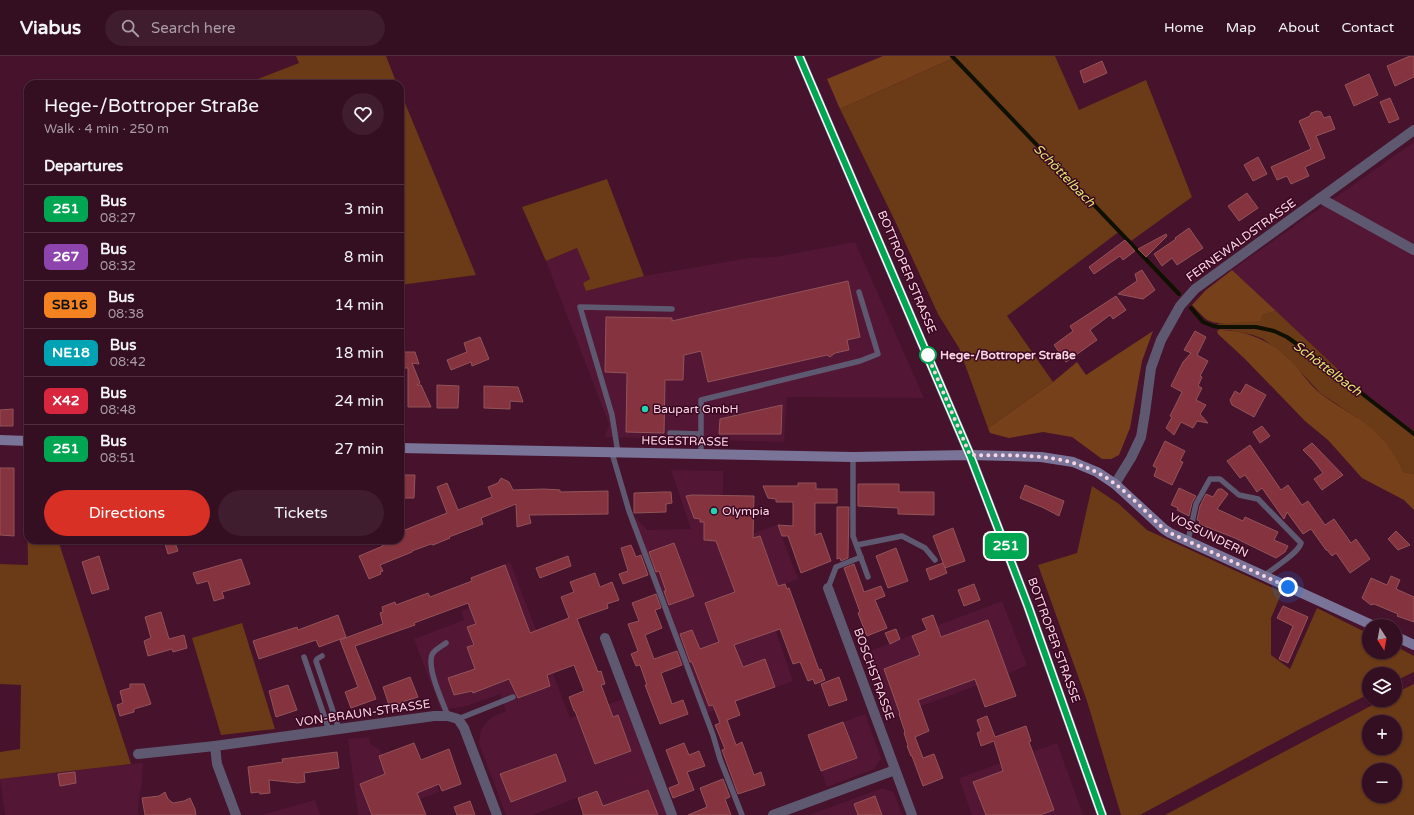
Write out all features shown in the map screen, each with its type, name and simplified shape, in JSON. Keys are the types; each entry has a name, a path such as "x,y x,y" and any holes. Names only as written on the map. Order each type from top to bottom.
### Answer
{"street":[{"name":"BOTTROPER STRASSE","path":"800,56 970,455 1028,606 1102,815"},
{"name":"FERNEWALDSTRASSE","path":"1115,484 1131,458 1140,437 1151,368 1161,340 1180,306 1195,289 1414,130"},
{"path":"1320,198 1414,250"},
{"path":"0,440 24,441"},
{"name":"HEGESTRASSE","path":"404,448 852,457 970,455"},
{"name":"VOSSUNDERN","path":"970,455 1040,457 1073,462 1097,472 1115,484 1164,529 1362,621"},
{"name":"BOSCHSTRASSE","path":"828,588 912,815"},
{"path":"606,638 672,815"},
{"path":"1402,639 1414,645"},
{"name":"VON-BRAUN-STRASSE","path":"138,754 215,746 434,716 448,716 458,719"},
{"path":"458,719 464,728 497,815"},
{"path":"215,746 217,764 236,815"},
{"path":"773,815 896,770"}],"lane":[{"path":"701,454 700,400 860,361 878,354 859,292"},
{"path":"672,308 580,307 612,415 615,453 629,511 742,815"},
{"path":"670,433 700,434"},
{"path":"852,457 853,536 868,577"},
{"path":"1188,541 1196,504 1210,479 1220,479 1239,495 1258,499 1301,543 1301,546 1264,576"},
{"path":"857,545 902,536 925,548 935,560"},
{"path":"828,588 836,567 861,556"},
{"path":"446,643 434,652 431,659 435,682 448,716"},
{"path":"322,656 316,661 334,730"},
{"path":"304,657 334,730"},
{"path":"458,719 513,696"}],"shaded area":[{"path":"296,56 386,56 395,80 255,80 299,63"},
{"path":"883,56 958,56 840,109 827,79"},
{"path":"958,56 1055,56 1079,110 1146,80 1192,197 1131,241 1120,231 1007,316 1053,382 988,428 959,348 938,314 896,223 840,109"},
{"path":"404,101 476,275 404,284"},
{"path":"1414,142 1414,431 1363,393 1232,270"},
{"path":"607,179 644,276 586,291 583,283 590,279 577,248 546,261 522,207"},
{"path":"855,242 924,398 787,397 784,442 605,437 609,424 546,261 577,248 590,279 583,283 586,291 644,276 749,258 775,257"},
{"path":"1232,270 1276,311 1262,315 1260,321 1232,323 1211,322 1202,316 1192,305 1206,290"},
{"path":"1276,311 1363,393 1414,431 1414,474 1404,472 1382,439 1356,417 1320,393 1287,357 1263,339 1253,335 1229,330 1219,330 1217,324 1248,320 1259,321 1262,315"},
{"path":"1229,330 1247,334 1273,346 1292,362 1312,386 1321,394 1361,420 1376,432 1388,446 1404,472 1414,474 1414,510 1404,500 1362,478 1328,440 1305,421 1244,358 1218,334 1217,331"},
{"path":"1153,331 1142,361 1130,428 1119,455 1111,459 1102,459 1072,437 1043,432 1009,438 990,433 988,428 1053,382 1077,362 1086,375"},
{"path":"671,470 723,471 723,496 732,541 777,525 798,579 752,596 773,623 793,681 702,715 629,521 636,518 647,530 691,529"},
{"path":"1092,486 1119,504 1147,530 1282,592 1271,618 1271,655 1290,669 1317,608 1362,630 1362,659 1402,659 1402,650 1414,656 1414,672 1402,678 1402,667 1362,667 1362,698 1140,815 1121,815 1087,701 1038,565 1077,553"},
{"path":"28,544 59,544 131,764 0,779 0,752 20,749 21,685 0,684 0,564 28,565"},
{"path":"510,562 570,718 623,699 667,815 607,815 597,790 533,815 506,815 479,744 481,730 487,722 492,717 506,711 500,694 467,706 441,710 414,639 464,620 461,611 480,604 470,577"},
{"path":"1002,601 1027,665 1003,676 886,719 862,654"},
{"path":"242,623 275,729 221,735 192,638"},
{"path":"1414,684 1414,815 1165,815 1369,707 1402,707 1402,690"},
{"path":"865,714 881,758 874,769 827,787 808,735"},
{"path":"369,737 370,744 379,749 382,755 414,743 421,760 437,779 439,784 437,785 439,792 420,799 426,815 358,815 348,739"},
{"path":"1057,743 1083,815 972,815 959,778"},
{"path":"143,763 142,783 138,802 138,815 5,815 0,779"},
{"path":"883,788 894,793 902,815 809,815"},
{"path":"315,800 320,815 262,815"}],"building":[{"path":"1410,56 1414,56 1414,77 1395,86 1387,66"},
{"path":"1102,61 1107,73 1084,83 1080,71"},
{"path":"1369,74 1378,95 1354,106 1345,85"},
{"path":"1390,98 1399,119 1389,123 1380,102"},
{"path":"1317,111 1321,112 1324,118 1330,116 1335,129 1316,136 1325,158 1305,167 1309,176 1291,184 1287,176 1277,180 1271,167 1311,149 1299,121"},
{"path":"1258,157 1267,174 1253,181 1244,165"},
{"path":"1247,193 1258,208 1239,221 1228,206"},
{"path":"1189,228 1203,248 1177,265 1172,258 1162,266 1154,254"},
{"path":"1166,234 1167,236 1146,257 1138,249"},
{"path":"1125,240 1135,251 1123,260 1120,256 1094,274 1089,267"},
{"path":"1142,270 1155,290 1143,299 1118,294 1137,281 1135,274"},
{"path":"848,281 860,337 847,340 849,350 835,353 830,357 827,355 708,382 701,351 684,355 683,380 665,380 664,433 626,432 627,373 605,372 606,317 672,318 672,321"},
{"path":"1116,296 1126,310 1113,319 1110,315 1090,330 1097,340 1066,362 1054,345 1073,331 1070,326"},
{"path":"1195,331 1206,337 1197,355 1208,361 1200,376 1202,377 1198,386 1202,388 1196,400 1206,405 1200,414 1208,423 1197,421 1193,428 1181,422 1174,435 1166,428 1172,417 1170,416 1182,392 1171,386 1183,362 1191,353 1184,350"},
{"path":"480,337 489,359 472,366 471,362 451,370 447,360 467,352 464,343"},
{"path":"404,352 415,352 419,364 412,363 420,383 417,385 421,385 431,407 408,407 408,368 404,368"},
{"path":"1246,384 1266,395 1254,417 1232,405 1230,400 1235,391 1240,394"},
{"path":"437,385 459,386 458,408 437,408"},
{"path":"484,386 518,387 523,402 510,401 510,409 484,408"},
{"path":"782,405 781,434 719,434 720,419"},
{"path":"13,409 13,426 0,426 0,410"},
{"path":"1262,426 1270,436 1260,443 1253,432"},
{"path":"1165,441 1185,451 1180,461 1183,462 1172,485 1154,476 1157,468 1153,466"},
{"path":"1312,443 1343,475 1322,490 1314,479 1323,473 1303,450"},
{"path":"1250,445 1281,490 1288,485 1302,505 1308,501 1325,525 1334,519 1351,543 1356,539 1370,559 1350,573 1336,553 1332,556 1311,529 1303,534 1287,512 1284,519 1262,488 1257,492 1245,475 1240,478 1227,461"},
{"path":"0,468 14,468 14,536 0,535"},
{"path":"404,475 415,475 414,498 404,498"},
{"path":"501,478 509,482 513,490 544,489 560,490 560,492 608,491 608,514 529,515 531,523 517,527 516,504 481,518 483,524 380,565 383,571 380,572 381,574 369,579 359,556 383,546 382,544 404,544 404,530 447,513 437,487 447,483 458,510 492,497 488,487 498,483"},
{"path":"798,483 816,483 816,489 837,489 837,503 815,503 815,535 821,533 831,561 801,573 788,536 782,536 778,525 793,526 793,502 776,502 776,499 768,498 763,486 798,486"},
{"path":"858,484 899,484 899,492 934,492 934,515 898,514 898,508 858,506"},
{"path":"1025,485 1064,501 1059,516 1020,498"},
{"path":"1179,488 1196,496 1192,503 1189,516 1171,505"},
{"path":"1218,489 1222,489 1228,494 1217,509 1243,521 1245,517 1278,532 1274,540 1288,546 1285,552 1276,558 1235,538 1199,524 1200,521 1197,520 1200,506 1206,494 1213,497"},
{"path":"671,492 672,503 666,504 666,512 634,513 634,493"},
{"path":"686,496 754,496 753,538 760,536 778,586 785,584 787,589 789,588 819,670 821,669 825,680 815,684 813,679 808,681 800,662 793,664 780,629 734,645 743,667 765,659 775,687 735,701 740,715 727,720 736,745 742,742 754,775 761,772 765,785 738,794 722,750 725,749 715,725 720,723 713,705 709,706 680,634 692,630 700,649 719,642 705,603 735,592 716,541 704,540 704,522 700,522 700,519 694,518"},
{"path":"837,507 849,507 848,558 841,561 840,558 837,559"},
{"path":"953,528 965,561 945,568 933,536"},
{"path":"1396,531 1410,545 1398,550 1388,539"},
{"path":"674,543 694,596 669,605 659,571 656,572 649,552"},
{"path":"165,544 175,544 178,551 168,554"},
{"path":"631,545 636,557 641,555 648,575 623,584 619,574 628,571 621,548"},
{"path":"896,548 908,581 888,588 876,556"},
{"path":"99,556 109,589 92,594 82,562"},
{"path":"568,556 571,566 540,578 536,568"},
{"path":"241,559 250,584 222,592 224,598 214,601 208,581 197,584 193,573"},
{"path":"943,563 947,573 930,580 926,569"},
{"path":"854,564 864,592 881,586 885,596 875,600 887,628 867,636 844,568"},
{"path":"505,565 530,633 569,618 561,597 574,592 570,582 595,573 600,587 612,582 619,600 607,604 608,608 577,619 598,672 601,671 605,684 601,685 613,717 618,715 631,751 595,764 569,697 584,691 574,665 547,675 550,686 518,698 509,679 473,693 472,691 454,695 448,678 475,669 467,647 474,645 467,627 476,624 468,603 414,623 415,625 355,646 376,699 351,708 345,692 358,687 340,640 383,624 380,613 383,612 382,607 395,602 396,605 428,593 430,597 472,581 471,578"},
{"path":"1391,576 1400,580 1396,589 1414,597 1414,622 1397,616 1398,614 1374,604 1371,605 1362,598 1371,578 1387,585"},
{"path":"974,584 980,600 964,606 958,590"},
{"path":"656,594 661,608 655,610 662,628 645,635 654,659 677,651 682,665 661,673 672,704 683,700 688,714 660,724 645,685 647,685 640,665 636,666 631,654 638,651 628,624 639,621 632,603"},
{"path":"1283,606 1308,617 1288,663 1279,659 1293,626 1277,618"},
{"path":"161,612 169,639 184,635 187,648 173,652 172,649 148,656 144,641 151,638 145,617"},
{"path":"338,615 346,637 319,647 316,640 259,659 253,641 297,627 298,630"},
{"path":"933,615 941,637 988,620 1016,696 985,707 975,679 918,700 929,731 915,737 923,758 934,754 943,778 923,786 907,746 900,714 884,669 920,655 912,636 927,630 922,619"},
{"path":"896,629 900,639 890,644 885,633"},
{"path":"410,677 418,697 390,708 383,687"},
{"path":"839,677 847,700 829,706 821,684"},
{"path":"130,684 144,684 151,704 134,709 134,712 120,716 117,705 123,703 120,691 130,688"},
{"path":"288,685 297,710 276,717 269,691"},
{"path":"987,716 995,737 1026,726 1031,741 1029,742 1054,810 1040,815 986,815 973,782 1003,771 994,741 981,746 977,733 981,731 977,720"},
{"path":"843,722 857,758 821,771 808,735"},
{"path":"414,743 421,760 449,749 461,784 442,791 439,784 417,793 426,815 372,815 360,784 385,774 379,756"},
{"path":"684,743 689,755 699,751 705,766 687,772 694,790 673,798 669,788 679,784 666,750"},
{"path":"337,752 339,768 304,773 305,782 298,783 269,780 270,793 251,793 248,767 283,762 282,759"},
{"path":"556,754 566,781 511,802 500,774"},
{"path":"75,772 76,783 60,786 58,774"},
{"path":"723,779 730,797 725,799 731,815 688,815 707,807 700,788"},
{"path":"648,790 658,815 583,815 578,798 597,791 603,806"},
{"path":"165,792 168,799 173,803 190,798 196,815 145,815 142,798 159,796"},
{"path":"875,796 882,815 858,815 854,804"},
{"path":"470,801 475,815 457,815 454,807"}],"waterway":[{"name":"Schöttelbach","path":"952,56 1179,294"},
{"name":"Schöttelbach","path":"1191,308 1203,322 1213,326 1256,327 1274,331 1287,337 1414,434"}],"bus line":[{"name":"251","path":"799,56 900,288 970,455 1007,548 1102,815"}],"place":[{"name":"Hege-/Bottroper Straße","path":"928,355"},
{"name":"Baupart GmbH","path":"645,409"},
{"name":"Olympia","path":"714,511"}],"route":[{"path":"928,355 927,354 970,455 1040,457 1073,462 1097,472 1115,484 1170,533 1288,587"}]}
